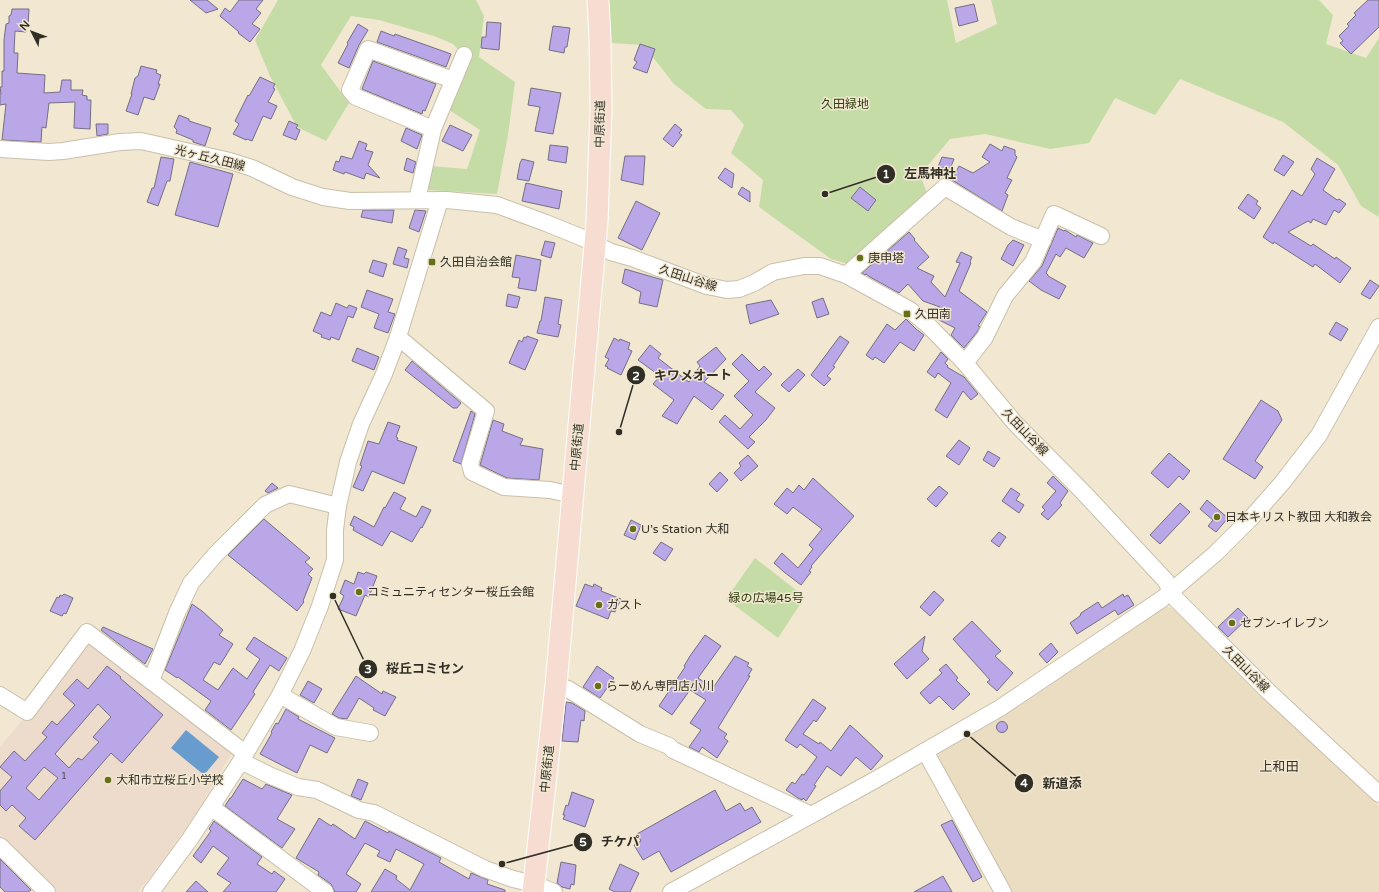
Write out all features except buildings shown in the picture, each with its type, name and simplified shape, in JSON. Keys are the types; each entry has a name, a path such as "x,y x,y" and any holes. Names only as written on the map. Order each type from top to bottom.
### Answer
{"main road":[{"name":"中原街道","path":"534,888 556,685 598,209 601,109 598,0"}],"street":[{"path":"433,129 356,97 350,90 368,49 452,80"},
{"path":"417,200 433,129 452,80 464,55"},
{"name":"光ヶ丘久田線","path":"0,149 48,152 64,151 120,142 141,141 230,161 252,168 292,187 323,197 350,201 440,200"},
{"path":"846,275 946,187 1011,227 1043,240"},
{"name":"久田山谷線","path":"440,200 497,205 546,223 611,252 632,258 708,286 727,290 739,290 773,272 804,266 820,266 846,275 910,310 927,324 965,363 1014,422 1084,493 1166,581 1176,599 1269,692 1379,794"},
{"path":"151,892 190,840 212,807 280,695 302,651 320,606 335,560 335,530 338,506 348,462 361,424 384,374 398,337 440,200"},
{"path":"965,363 985,337 1005,296 1033,262 1054,214 1101,236"},
{"path":"672,892 1000,708 1171,592 1216,553 1247,522 1282,483 1319,435 1379,327"},
{"path":"398,337 486,411 470,464 472,472 504,487 550,490 573,495"},
{"path":"151,681 177,613 191,583 215,555 265,505 289,494 338,506"},
{"path":"0,695 27,712 86,632 151,681 243,757 271,776 298,787 317,790 359,810 374,813 485,869 534,888 554,892"},
{"path":"556,685 568,690 640,734 669,746 673,750 811,815"},
{"path":"280,695 336,727 370,733"},
{"path":"925,751 1003,892"},
{"path":"212,807 325,892"},
{"path":"0,846 47,892"}],"shaded area":[{"path":"1165,607 1172,608 1379,806 1379,892 1012,892 937,759 940,751 983,728"},
{"name":"大和市立桜丘小学校","path":"87,634 234,749 198,810 172,848 138,892 54,892 0,840 0,747 29,712"}],"green space":[{"path":"278,0 476,0 484,16 479,57 515,82 508,135 497,194 427,190 431,166 467,169 480,130 449,110 470,62 453,44 434,36 379,20 351,16 321,65 349,103 326,141 297,127 270,76 255,40"},
{"name":"久田緑地","path":"606,0 947,0 956,43 997,24 991,0 1319,0 1333,15 1326,44 1366,58 1379,38 1379,217 1361,206 1338,165 1283,122 1180,79 1155,115 1115,98 1089,143 1050,149 985,134 950,139 920,175 927,193 848,264 831,259 759,207 763,180 731,153 744,125 731,110 706,109 674,84 643,45 610,43"},
{"name":"緑の広場45号","path":"755,558 805,597 778,638 726,599"}],"water":[{"path":"186,730 219,757 204,775 171,748"}],"place":[{"name":"左馬神社","path":"825,194"},
{"name":"庚申塔","path":"860,258"},
{"name":"久田自治会館","path":"432,262"},
{"name":"久田南","path":"907,314"},
{"name":"キワメオート","path":"619,432"},
{"name":"日本キリスト教団 大和教会","path":"1217,517"},
{"name":"U’s Station 大和","path":"633,529"},
{"name":"コミュニティセンター桜丘会館","path":"359,592"},
{"name":"桜丘コミセン","path":"333,596"},
{"name":"ガスト","path":"599,605"},
{"name":"セブン-イレブン","path":"1232,623"},
{"name":"らーめん専門店小川","path":"598,686"},
{"name":"新道添","path":"967,734"},
{"name":"大和市立桜丘小学校","path":"108,780"},
{"name":"チケパ","path":"502,864"}],"district":[{"name":"上和田","path":"1279,767"}]}
